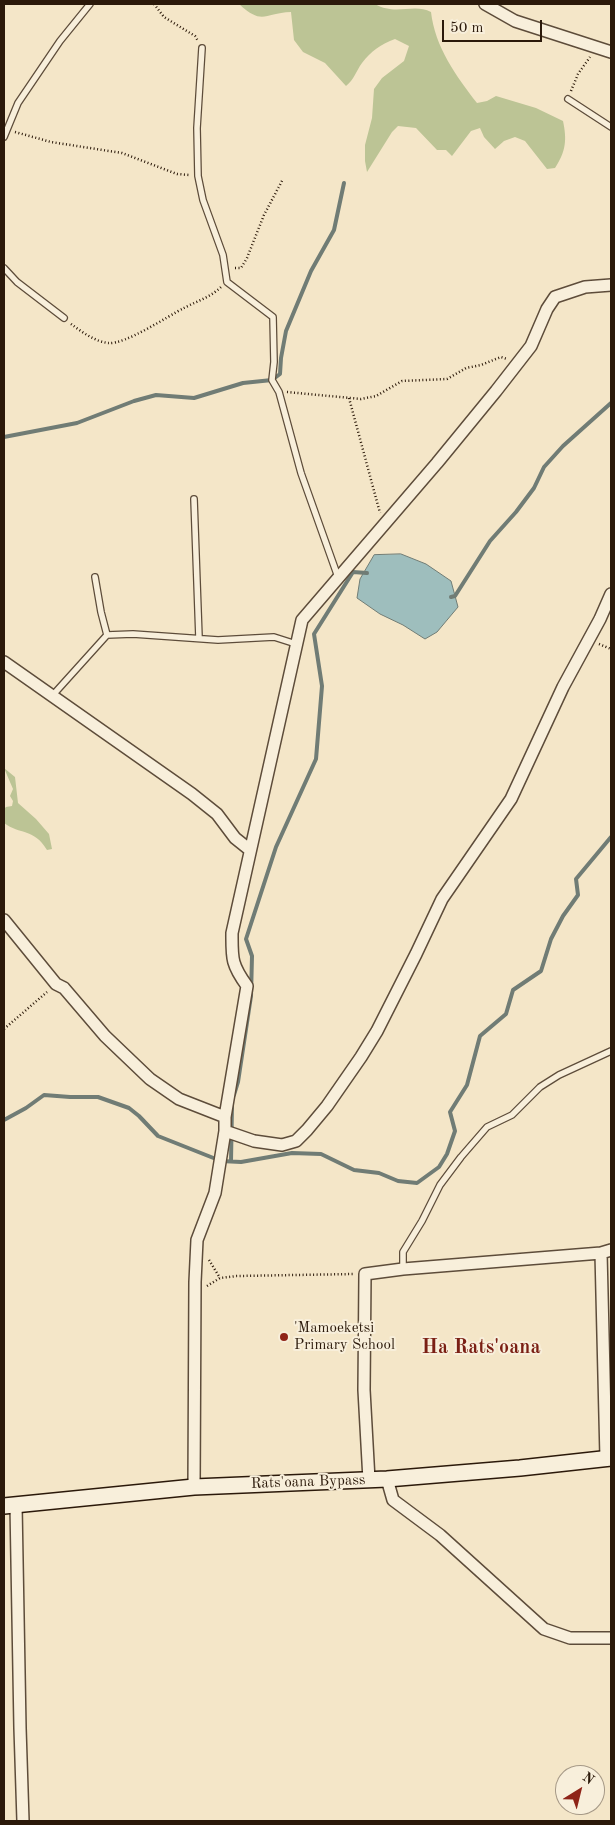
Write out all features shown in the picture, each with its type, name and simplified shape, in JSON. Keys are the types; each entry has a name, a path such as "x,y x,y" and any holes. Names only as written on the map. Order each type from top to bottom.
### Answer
{"street":[{"path":"485,4 515,21 611,52"},
{"path":"194,1487 194,1298 197,1240 215,1194 225,1131 225,1117 247,986 237,973 232,961 232,932 302,620 443,456 531,346 547,309 556,297 585,287 611,285"},
{"path":"225,1131 254,1141 282,1145 296,1141 327,1106 377,1031 442,898 511,799 563,687 600,619 611,594"},
{"path":"4,662 192,794 217,814 235,838 250,850"},
{"path":"4,920 56,984 64,988 105,1036 150,1079 178,1099 225,1117"},
{"path":"369,1480 364,1390 365,1274 403,1268 606,1252 608,1458"},
{"name":"Rats'oana Bypass","path":"10,1506 194,1487 387,1479 520,1468 608,1458"},
{"path":"387,1479 393,1500 440,1535 544,1629 570,1638 611,1638"},
{"path":"10,1506 23,1821"}],"lane":[{"path":"4,136 18,103 60,41 90,4"},
{"path":"202,48 197,128 198,176 203,200 223,255 227,282 273,317 274,362 272,380 279,392 301,473 338,577"},
{"path":"568,99 611,127"},
{"path":"4,268 17,282 64,318"},
{"path":"194,500 199,638"},
{"path":"95,577 107,635"},
{"path":"52,696 107,635 132,634 218,640 274,637 296,644"},
{"path":"403,1268 403,1252 422,1221 440,1185 461,1156 487,1127 512,1115 540,1087 558,1075 611,1051"}],"path":[{"path":"154,4 164,17 195,36 202,48"},
{"path":"568,99 578,74 597,48"},
{"path":"8,130 51,142 122,153 177,174 198,176"},
{"path":"226,269 241,268 247,258 264,215 283,179"},
{"path":"64,318 86,336 109,343 136,335 215,293 227,282"},
{"path":"279,392 298,392 361,399 376,396 402,381 448,379 466,368 481,365 501,357 518,362"},
{"path":"348,398 381,516 385,523"},
{"path":"4,1029 56,984"},
{"path":"194,1298 209,1284 220,1278 310,1274 365,1274"}],"green space":[{"path":"239,4 375,4 390,9 418,9 431,12 433,25 442,49 454,72 477,103 487,101 496,96 536,108 563,121 565,140 561,156 555,168 547,169 525,141 515,137 504,141 495,149 484,137 480,128 471,131 452,156 446,150 437,150 416,128 398,126 392,132 367,172 365,145 372,118 374,89 382,78 404,61 409,46 395,39 373,51 346,86 325,63 303,52 294,40 291,12 264,17 253,15"},
{"path":"4,768 15,777 18,803 49,834 52,849 47,850 37,838 4,823 4,809 12,806 13,801 10,796 13,789"}],"water":[{"path":"401,554 426,564 451,581 458,607 437,632 425,639 403,625 380,614 357,598 360,579 374,555"}],"waterway":[{"path":"4,437 77,423 134,401 156,395 194,398 243,383 272,380 280,374 286,331 311,271 334,230 344,183"},
{"path":"451,597 455,596 490,541 534,488 544,467 563,446 611,403"},
{"path":"234,1095 238,1082 251,996 252,956 246,939 276,847 316,759 322,686 314,634 353,572 367,573"},
{"path":"4,1120 44,1095 98,1097 129,1108 158,1136 221,1161 241,1162 292,1153 321,1154 354,1170 379,1173 398,1181 417,1183 439,1167 447,1154 455,1131 450,1112 467,1085 480,1036 506,1014 513,990 541,971 551,939 563,916 578,895 576,879 611,837"},
{"path":"231,1161 232,1106"}],"place":[{"name":"'Mamoeketsi Primary School","path":"284,1337"}],"district":[{"name":"Ha Rats'oana","path":"481,1348"}]}
